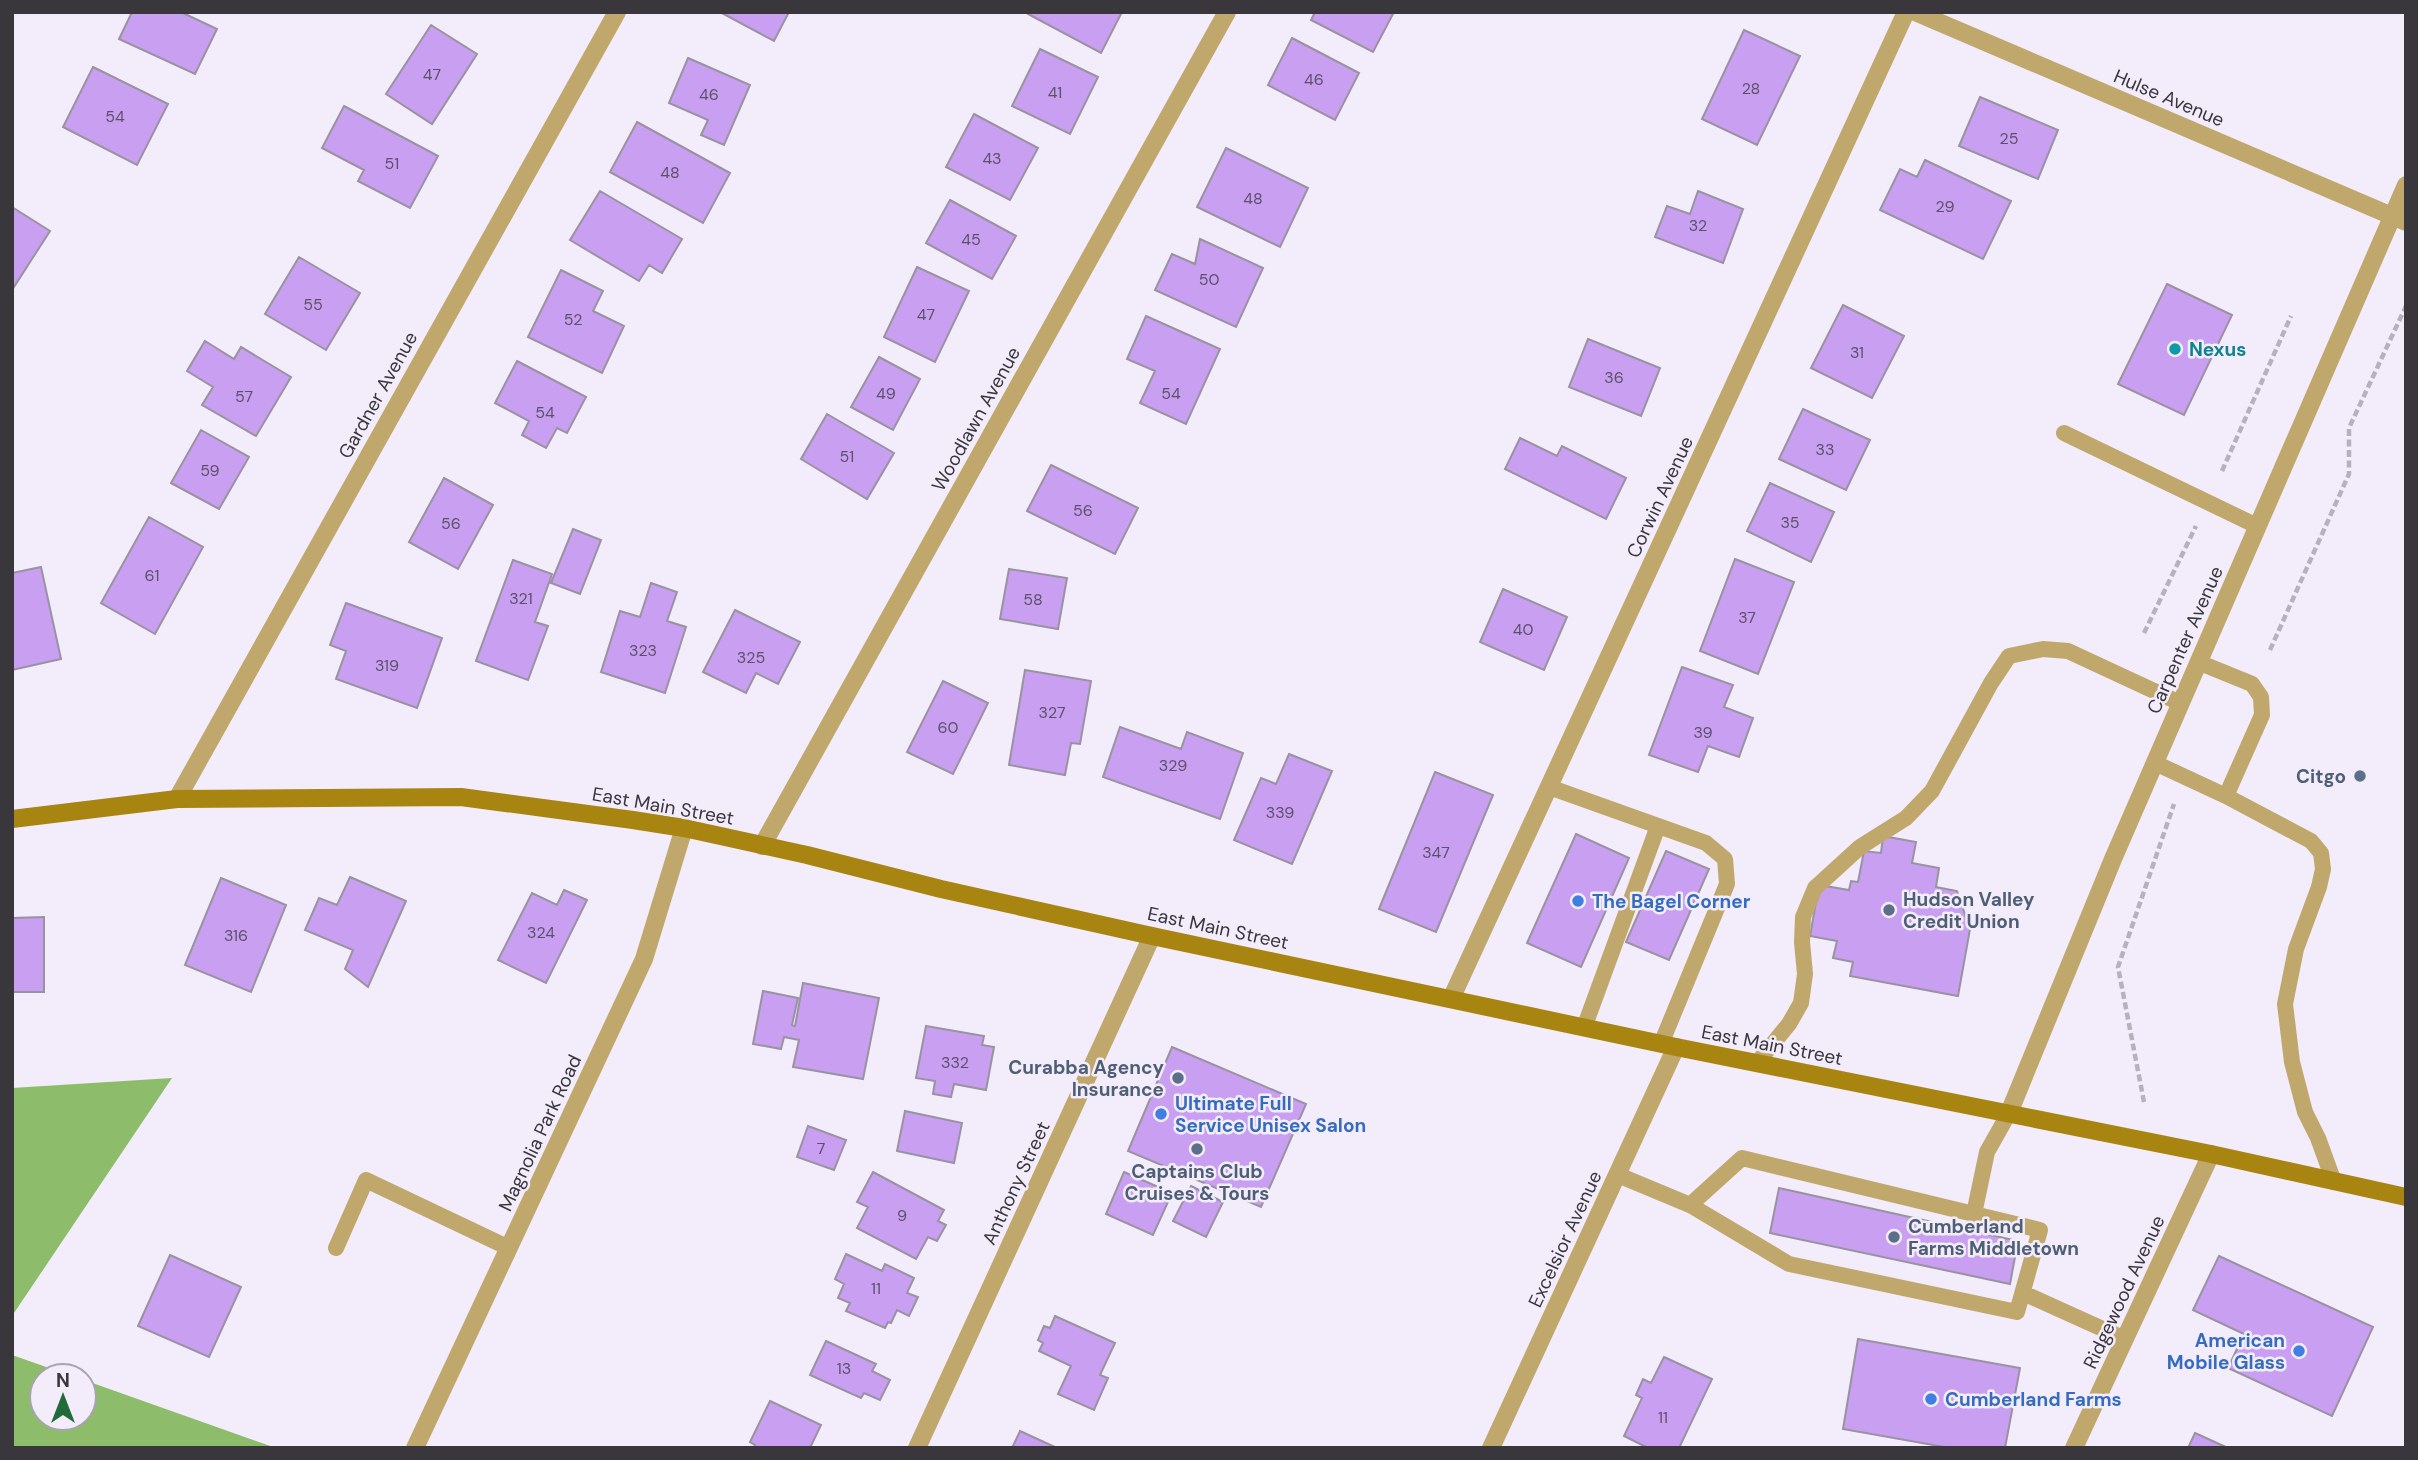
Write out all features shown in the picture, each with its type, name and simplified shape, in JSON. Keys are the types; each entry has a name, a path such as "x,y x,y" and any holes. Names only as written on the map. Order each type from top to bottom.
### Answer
{"main road":[{"name":"East Main Street","path":"12,819 177,799 461,797 684,828 1152,936 1669,1046 2211,1154 2406,1197"}],"street":[{"name":"Gardner Avenue","path":"177,799 617,12"},
{"name":"Woodlawn Avenue","path":"761,846 1227,12"},
{"name":"Corwin Avenue","path":"1451,999 1906,12"},
{"name":"Hulse Avenue","path":"1915,12 2399,219"},
{"name":"Carpenter Avenue","path":"2009,1113 2155,762 2257,526 2399,219 2406,185"},
{"name":"Magnolia Park Road","path":"415,1448 644,959 684,828"},
{"name":"Anthony Street","path":"918,1448 1152,936"},
{"name":"Excelsior Avenue","path":"1492,1448 1618,1175 1669,1046"},
{"name":"Ridgewood Avenue","path":"2074,1448 2211,1154"}],"lane":[{"path":"2064,433 2257,526"},
{"path":"1757,1063 1789,1024 1801,1003 1805,974 1801,942 1803,917 1815,888 1860,847 1906,818 1932,791 1991,683 2009,656 2043,649 2068,650 2180,703"},
{"path":"2199,662 2252,684 2261,697 2262,715 2226,796"},
{"path":"2155,762 2311,841 2321,853 2323,869 2319,887 2296,949 2285,1004 2292,1062 2305,1112 2334,1182"},
{"path":"1549,787 1706,843 1725,859 1727,884 1669,1046"},
{"path":"1584,1028 1658,826"},
{"path":"1974,1214 1987,1152 2009,1113"},
{"path":"1618,1175 1690,1205 1789,1265 2017,1312 2040,1230 1742,1158 1690,1205"},
{"path":"336,1248 366,1180 509,1248"},
{"path":"2023,1293 2125,1339"}],"path":[{"path":"2270,650 2349,474 2349,428 2406,306"},
{"path":"2222,471 2291,316"},
{"path":"2144,633 2198,523"},
{"path":"2144,1102 2119,967 2174,804"}],"green space":[{"path":"172,1078 12,1316 12,1088"},
{"path":"12,1355 32,1362 28,1362 28,1432 98,1432 98,1385 276,1448 12,1448"}],"building":[{"path":"132,12 181,12 217,29 195,74 119,39"},
{"path":"720,12 789,12 774,41"},
{"path":"1122,12 1101,53 1028,14"},
{"path":"1315,12 1394,12 1373,52 1311,20"},
{"path":"431,25 477,54 432,124 386,94"},
{"path":"1744,30 1800,56 1757,145 1702,119"},
{"path":"1292,38 1359,73 1335,120 1268,85"},
{"path":"1040,49 1098,77 1070,134 1012,106"},
{"path":"688,58 750,85 724,145 701,135 708,120 669,103"},
{"path":"93,67 168,104 137,165 63,127"},
{"path":"1980,97 2058,130 2038,179 1959,146"},
{"path":"344,106 438,156 410,208 358,181 364,170 322,148"},
{"path":"974,114 1038,148 1010,200 946,167"},
{"path":"637,122 730,173 703,223 610,172"},
{"path":"1226,148 1308,188 1280,247 1197,207"},
{"path":"1925,160 2011,201 1983,259 1880,210 1900,169 1917,177"},
{"path":"600,191 682,239 662,273 649,265 639,281 570,240"},
{"path":"1698,191 1743,209 1723,263 1655,237 1667,206 1690,214"},
{"path":"950,200 1016,236 992,279 926,243"},
{"path":"12,207 50,231 12,290"},
{"path":"1200,239 1263,268 1236,327 1155,290 1172,254 1195,264"},
{"path":"299,257 360,293 326,350 265,314"},
{"path":"917,267 969,291 935,362 884,337"},
{"path":"561,270 603,291 593,311 624,326 602,373 528,337"},
{"name":"Nexus","path":"2167,284 2232,315 2184,415 2118,384"},
{"path":"1843,305 1904,336 1872,398 1811,368"},
{"path":"1146,316 1220,349 1186,424 1140,403 1155,371 1127,359"},
{"path":"1588,339 1660,368 1641,416 1569,387"},
{"path":"205,341 234,359 241,347 291,377 256,436 202,405 213,387 187,371"},
{"path":"879,357 920,379 893,430 851,407"},
{"path":"517,361 586,397 567,433 557,428 546,448 522,435 529,421 495,403"},
{"path":"1803,409 1870,440 1846,490 1779,459"},
{"path":"827,414 894,453 867,499 801,459"},
{"path":"201,430 249,457 219,509 171,483"},
{"path":"1520,438 1557,456 1562,446 1626,478 1606,519 1505,469"},
{"path":"1051,465 1138,508 1115,554 1027,511"},
{"path":"444,478 493,505 458,569 409,542"},
{"path":"1770,483 1834,512 1811,562 1747,531"},
{"path":"149,517 203,547 155,634 101,603"},
{"path":"573,529 601,540 580,594 551,583"},
{"path":"1735,559 1794,582 1758,674 1700,651"},
{"path":"513,560 552,574 535,622 548,626 528,680 476,661"},
{"path":"41,567 61,659 12,670 12,573"},
{"path":"1009,569 1067,578 1058,629 1000,619"},
{"path":"651,583 677,592 667,621 686,627 665,693 601,672 620,611 640,617"},
{"path":"1503,589 1567,617 1544,670 1480,642"},
{"path":"346,603 442,638 417,708 336,679 346,651 330,645"},
{"path":"735,610 800,642 778,684 756,673 746,693 703,672"},
{"path":"1682,667 1733,685 1724,707 1753,718 1739,757 1708,746 1698,772 1649,755"},
{"path":"1025,670 1091,681 1080,744 1071,743 1065,775 1009,765"},
{"path":"943,681 988,703 953,774 907,752"},
{"path":"1120,727 1181,749 1187,732 1243,753 1220,819 1103,777"},
{"path":"1289,754 1332,771 1292,864 1234,840 1261,778 1276,784"},
{"path":"1435,772 1493,795 1436,932 1379,909"},
{"name":"The Bagel Corner","path":"1576,834 1629,858 1581,967 1527,943"},
{"name":"Hudson Valley Credit Union","path":"1883,836 1916,842 1912,863 1939,868 1936,887 1957,891 1970,929 1958,996 1850,976 1853,962 1833,958 1837,941 1810,936 1819,885 1849,890 1851,881 1858,882 1864,851 1881,853"},
{"path":"1666,851 1709,869 1669,960 1626,942"},
{"path":"350,877 406,901 368,987 345,969 353,950 305,930 319,898 337,905"},
{"path":"221,878 286,905 251,992 185,965"},
{"path":"564,890 587,900 546,983 498,960 532,893 557,905"},
{"path":"44,917 44,992 12,992 12,918"},
{"path":"803,983 879,998 863,1079 793,1067 799,1040 784,1037 781,1049 753,1044 763,991 798,998 792,1025 795,1026"},
{"path":"926,1026 984,1036 982,1045 994,1047 986,1090 954,1084 951,1097 933,1094 935,1081 916,1078"},
{"path":"1172,1047 1306,1104 1261,1207 1128,1151"},
{"path":"905,1111 962,1123 954,1163 897,1151"},
{"path":"808,1126 846,1140 834,1170 797,1157"},
{"path":"873,1172 944,1210 938,1221 946,1225 937,1241 928,1237 916,1259 857,1228 868,1207 857,1202"},
{"path":"1124,1172 1172,1193 1153,1235 1106,1214"},
{"path":"1191,1186 1223,1202 1206,1237 1173,1221"},
{"name":"Cumberland Farms Middletown","path":"1779,1188 2018,1241 2010,1284 1770,1233"},
{"path":"846,1254 882,1271 885,1264 914,1278 907,1293 918,1297 909,1316 897,1310 891,1323 888,1322 885,1328 846,1311 850,1303 838,1298 844,1284 835,1279"},
{"path":"170,1255 241,1287 209,1357 138,1326"},
{"name":"American Mobile Glass","path":"2219,1256 2373,1327 2332,1416 2228,1368 2244,1334 2193,1310"},
{"path":"1055,1316 1115,1343 1100,1375 1108,1378 1094,1410 1058,1394 1071,1366 1039,1351 1043,1343 1038,1340 1044,1326 1050,1328"},
{"name":"Cumberland Farms","path":"1858,1339 2020,1368 2005,1448 1950,1448 1843,1429"},
{"path":"826,1341 876,1364 872,1371 890,1380 880,1400 864,1393 861,1398 810,1375"},
{"path":"1664,1357 1712,1379 1679,1448 1648,1448 1624,1436 1642,1398 1636,1395 1643,1379 1651,1383"},
{"path":"770,1401 821,1425 810,1448 754,1448 755,1445 750,1442"},
{"path":"1020,1431 1057,1448 1012,1448"},
{"path":"2195,1433 2228,1448 2188,1448"}],"place":[{"name":"Nexus","path":"2175,349"},
{"name":"Citgo","path":"2360,776"},
{"name":"The Bagel Corner","path":"1578,901"},
{"name":"Hudson Valley Credit Union","path":"1889,910"},
{"name":"Curabba Agency Insurance","path":"1178,1078"},
{"name":"Ultimate Full Service Unisex Salon","path":"1161,1114"},
{"name":"Captains Club Cruises & Tours","path":"1197,1149"},
{"name":"Cumberland Farms Middletown","path":"1894,1237"},
{"name":"American Mobile Glass","path":"2299,1351"},
{"name":"Cumberland Farms","path":"1931,1399"}]}
